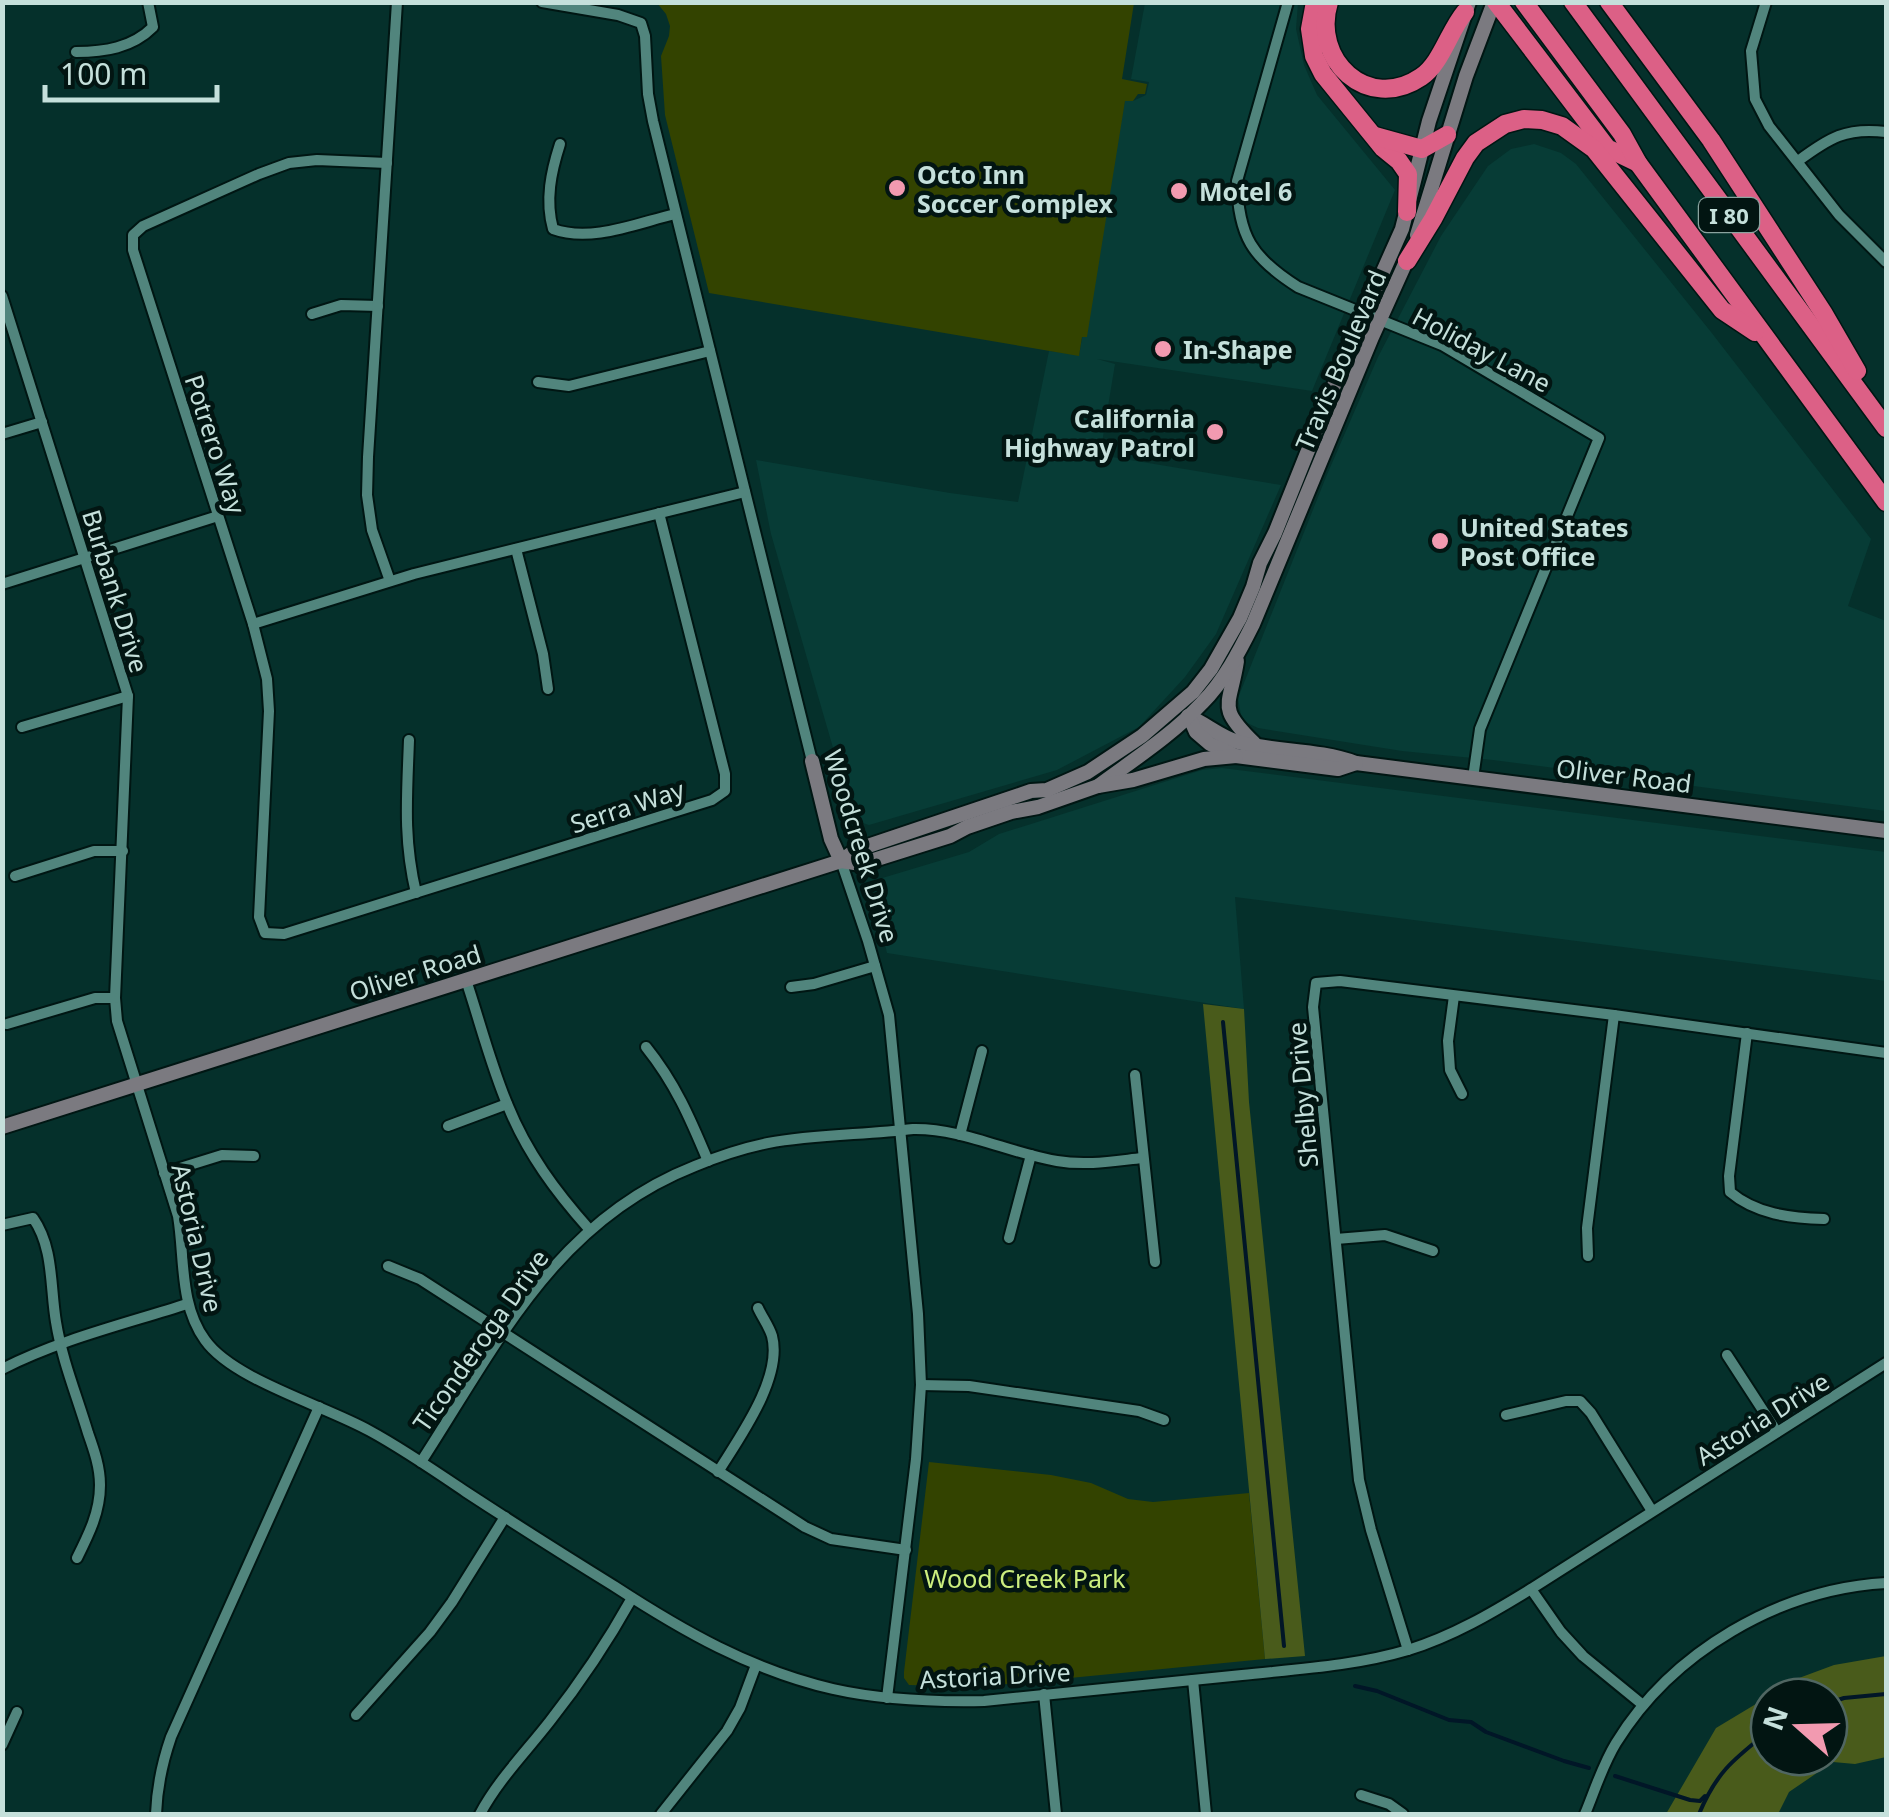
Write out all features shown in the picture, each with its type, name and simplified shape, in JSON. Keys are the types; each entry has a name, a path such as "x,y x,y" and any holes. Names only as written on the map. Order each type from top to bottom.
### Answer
{"highway":[{"path":"1315,2 1310,29 1314,56 1323,74 1408,174 1407,212"},
{"path":"1329,2 1326,39 1334,61 1350,77 1386,88 1402,86 1424,75 1467,7"},
{"path":"1495,2 1607,148 1638,164"},
{"name":"I 80","path":"1524,2 1886,502"},
{"name":"I 80","path":"1574,2 1886,425"},
{"path":"1609,2 1754,204 1824,314 1886,425"},
{"path":"1621,2 1643,38 1647,55"},
{"path":"1407,261 1476,143 1505,124 1542,120 1562,126 1594,150 1722,310 1768,340"},
{"path":"1374,136 1422,149 1447,135"}],"street":[{"path":"76,52 106,52 143,37 152,28 148,2"},
{"path":"390,581 372,530 368,457 397,2"},
{"name":"Woodcreek Drive","path":"542,2 641,22 652,121 675,214 831,838 889,1014 918,1314 921,1385 916,1459 887,1698"},
{"name":"Holiday Lane","path":"1288,2 1237,181 1242,226 1256,253 1277,274 1298,287 1442,345 1600,438 1480,729 1473,778"},
{"name":"Travis Boulevard","path":"1183,710 1202,704 1253,624 1407,261 1495,2"},
{"path":"1766,2 1751,51 1755,99 1769,126 1839,215 1886,262"},
{"name":"Travis Boulevard","path":"1183,710 1240,618 1402,229 1422,149 1467,7"},
{"path":"1798,161 1828,139 1850,131 1886,132"},
{"path":"560,144 551,172 549,214 553,230 595,233 675,214"},
{"name":"Potrero Way","path":"265,933 259,917 269,710 267,678 133,250 133,235 144,226 289,163 387,163"},
{"name":"Burbank Drive","path":"2,296 128,696 116,998 117,1021 136,1084"},
{"path":"312,314 341,305 378,306"},
{"path":"538,382 569,386 710,351"},
{"path":"2,434 42,422"},
{"path":"253,624 390,581 745,492"},
{"name":"Serra Way","path":"265,933 284,934 712,800 724,792 725,774 659,513"},
{"path":"2,584 218,516"},
{"path":"516,549 548,689"},
{"path":"1238,653 1228,711 1238,728 1255,744"},
{"path":"22,727 128,696"},
{"name":"Oliver Road","path":"1183,710 1236,742 1324,754 1356,764 1886,831"},
{"name":"Oliver Road","path":"1183,710 1196,732 1210,744 1236,756"},
{"name":"Oliver Road","path":"1098,786 1147,751 1183,710"},
{"name":"Oliver Road","path":"2,1127 841,861 856,850 1031,791 1047,790 1088,772 1183,710"},
{"path":"409,740 406,834 416,893"},
{"name":"Oliver Road","path":"841,861 860,864 1011,812 1204,759 1236,756 1338,769 1356,764"},
{"path":"14,876 94,851 123,851"},
{"path":"791,987 875,966"},
{"path":"466,980 507,1104 539,1166 589,1229"},
{"name":"Shelby Drive","path":"1408,1650 1359,1480 1313,1007 1316,982 1340,981 1614,1015 1886,1053"},
{"path":"1454,996 1448,1041 1450,1070 1462,1094"},
{"path":"8,1024 95,998 116,998"},
{"path":"1588,1256 1588,1228 1614,1015"},
{"path":"1747,1034 1730,1192 1742,1203 1788,1218 1824,1219"},
{"path":"646,1046 685,1106 708,1161"},
{"path":"960,1136 982,1051"},
{"path":"1134,1075 1155,1262"},
{"name":"Astoria Drive","path":"136,1084 178,1216 187,1304 206,1343 226,1362 369,1430 700,1640 756,1665 834,1690 887,1698 968,1701 1349,1664 1408,1650 1474,1624 1531,1590 1886,1362"},
{"path":"448,1126 507,1104"},
{"name":"Ticonderoga Drive","path":"421,1462 531,1292 561,1256 627,1200 667,1177 770,1143 926,1128 1083,1164 1142,1158"},
{"path":"1009,1238 1031,1154"},
{"path":"164,1173 222,1155 254,1156"},
{"path":"2,1224 33,1218 42,1231 60,1344 96,1455 100,1500 95,1521 77,1558"},
{"path":"1336,1240 1385,1236 1434,1251"},
{"path":"388,1266 420,1279 804,1527 831,1539 906,1550"},
{"path":"2,1369 60,1344 187,1304"},
{"path":"718,1472 762,1399 770,1372 772,1335 758,1308"},
{"path":"1727,1355 1777,1432"},
{"path":"921,1385 969,1386 1026,1394 1140,1411 1164,1420"},
{"path":"1506,1415 1580,1401 1652,1511"},
{"path":"156,1814 162,1761 319,1407"},
{"path":"356,1715 430,1632 505,1517"},
{"path":"1585,1814 1608,1757 1644,1705 1688,1661 1753,1619 1789,1604 1838,1590 1886,1583"},
{"path":"1531,1590 1583,1656 1644,1705"},
{"path":"480,1814 582,1678 632,1598"},
{"path":"662,1814 727,1731 756,1665"},
{"path":"1193,1680 1206,1814"},
{"path":"1044,1694 1056,1814"},
{"path":"2,1745 17,1712"},
{"path":"1361,1795 1389,1804 1402,1814"}],"shaded area":[{"path":"1145,3 1298,3 1296,29 1304,65 1317,95 1395,190 1312,391 1097,359 1115,364 1100,455 1281,485 1216,634 1185,677 1139,727 1057,770 869,825 854,820 771,534 756,460 1018,502 1049,351 1079,355 1125,100 1146,95 1149,82 1131,79"},
{"path":"1534,144 1561,153 1576,164 1871,539 1848,606 1886,621 1886,811 1402,751 1258,728 1245,722 1241,715 1238,698 1378,357 1441,236 1488,166 1511,149"},
{"path":"1222,768 1886,852 1886,981 1235,897 1244,1009 887,953 872,891 879,879 969,852 999,834 1202,770"}],"green space":[{"name":"Octo Inn Soccer Complex","path":"657,3 1134,3 1122,79 1147,84 1145,94 1125,101 1087,337 1082,337 1079,356 709,293 665,115 661,56 670,26"},
{"path":"1203,1004 1244,1009 1249,1102 1305,1656 1265,1659"},
{"name":"Wood Creek Park","path":"929,1462 1051,1475 1091,1483 1128,1499 1153,1502 1249,1493 1265,1659 977,1687 909,1685 904,1672"},
{"path":"1886,1656 1886,1757 1849,1763 1849,1677 1802,1677 1834,1665"},
{"path":"1749,1708 1749,1777 1811,1777 1789,1792 1778,1814 1666,1814 1716,1728"}],"waterway":[{"path":"1223,1022 1284,1646"},
{"path":"1355,1686 1449,1720 1471,1722 1486,1732 1589,1768"},
{"path":"1849,1698 1886,1694"},
{"path":"1699,1814 1728,1767 1749,1748"},
{"path":"1615,1776 1690,1800 1700,1801 1705,1796"}],"place":[{"name":"Octo Inn Soccer Complex","path":"897,188"},
{"name":"Motel 6","path":"1179,191"},
{"name":"In-Shape","path":"1163,349"},
{"name":"California Highway Patrol","path":"1215,432"},
{"name":"United States Post Office","path":"1440,541"}]}
